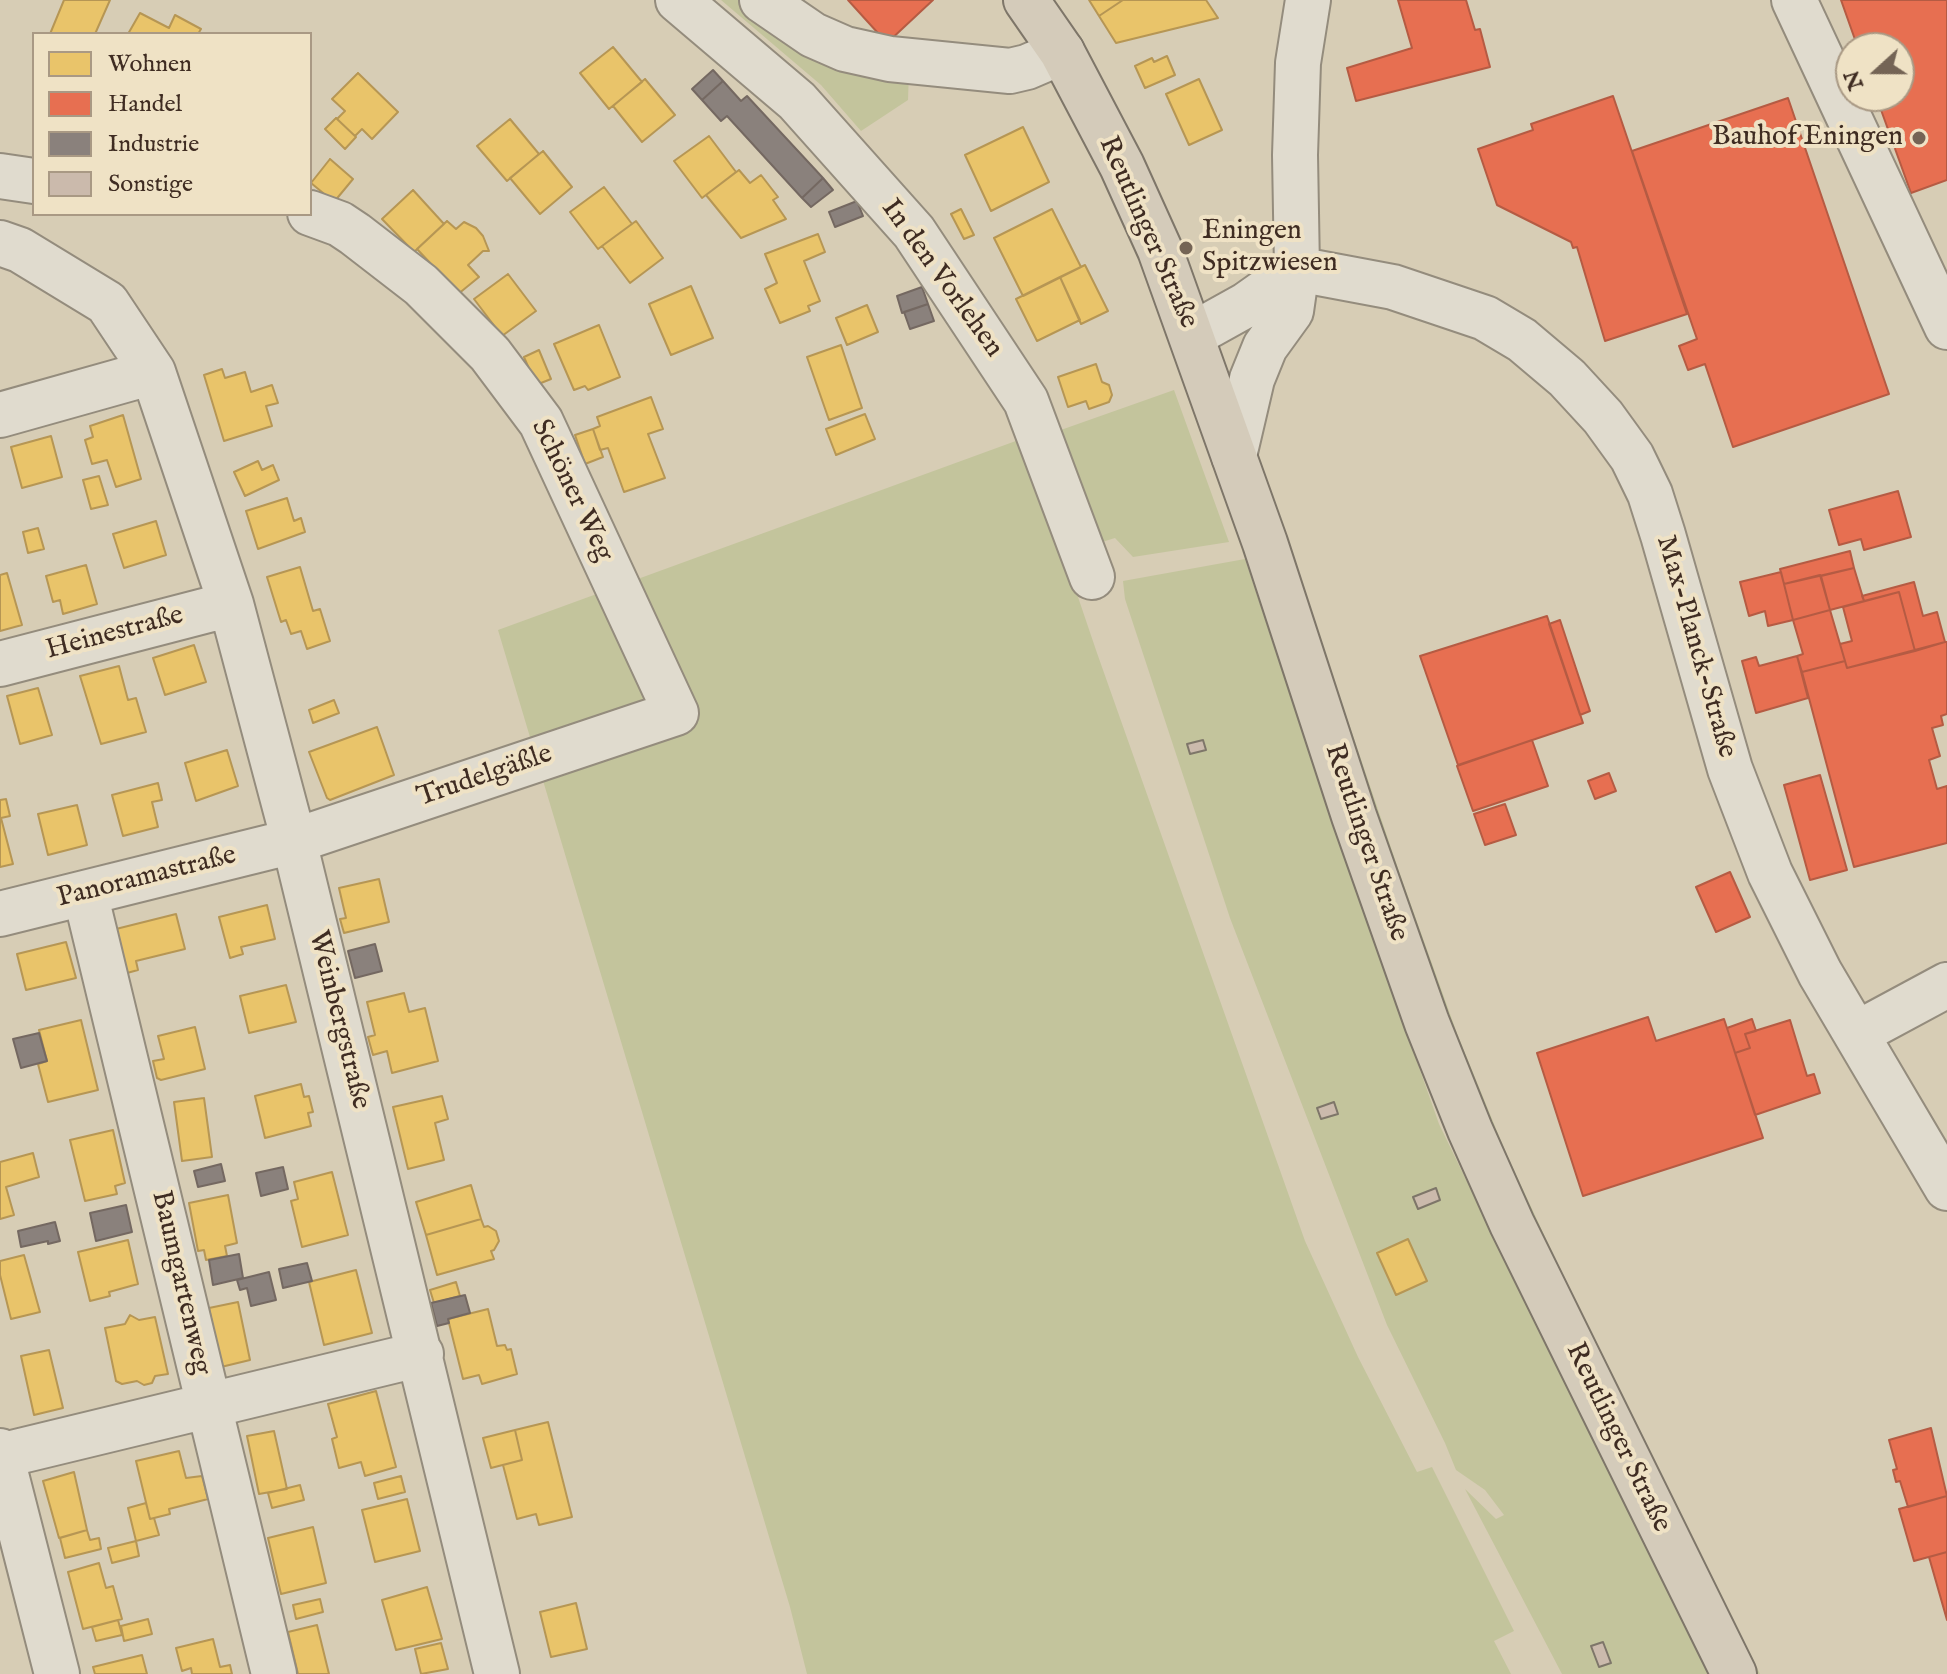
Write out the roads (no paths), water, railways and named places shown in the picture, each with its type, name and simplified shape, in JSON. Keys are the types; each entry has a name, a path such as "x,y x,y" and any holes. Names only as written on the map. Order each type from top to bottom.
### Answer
{"main road":[{"name":"Reutlinger Straße","path":"1026,0 1062,52 1122,166 1160,250 1234,456 1385,905 1427,1023 1470,1130 1540,1280 1734,1674"}],"street":[{"name":"In den Vorlehen","path":"678,0 797,101 914,232 1026,401 1092,577"},
{"path":"762,0 813,35 845,49 890,59 1010,71 1062,52"},
{"path":"1234,456 1252,379 1265,347 1291,311 1297,269 1295,155 1298,63 1308,0"},
{"path":"1794,0 1947,327"},
{"path":"0,176 32,181"},
{"name":"Schöner Weg","path":"312,214 340,224 421,285 490,354 541,422 676,713"},
{"name":"Weinbergstraße","path":"0,243 20,250 107,303 153,372 231,604 294,841 497,1674"},
{"path":"1192,335 1246,305 1297,269"},
{"name":"Max-Planck-Straße","path":"1297,269 1393,287 1485,318 1522,340 1567,378 1603,417 1632,457 1650,494 1713,716 1751,826 1794,924 1947,1188"},
{"path":"1192,335 1228,351 1265,347"},
{"path":"0,415 153,372"},
{"name":"Heinestraße","path":"0,664 231,604"},
{"name":"Trudelgäßle","path":"294,841 676,713"},
{"name":"Panoramastraße","path":"0,914 294,841"},
{"name":"Baumgartenweg","path":"85,893 274,1674"},
{"path":"1856,1034 1947,985"},
{"path":"57,1674 0,1454 421,1354"}],"place":[{"name":"Bauhof Eningen","path":"1919,138"},
{"name":"Eningen Spitzwiesen","path":"1186,248"}]}
